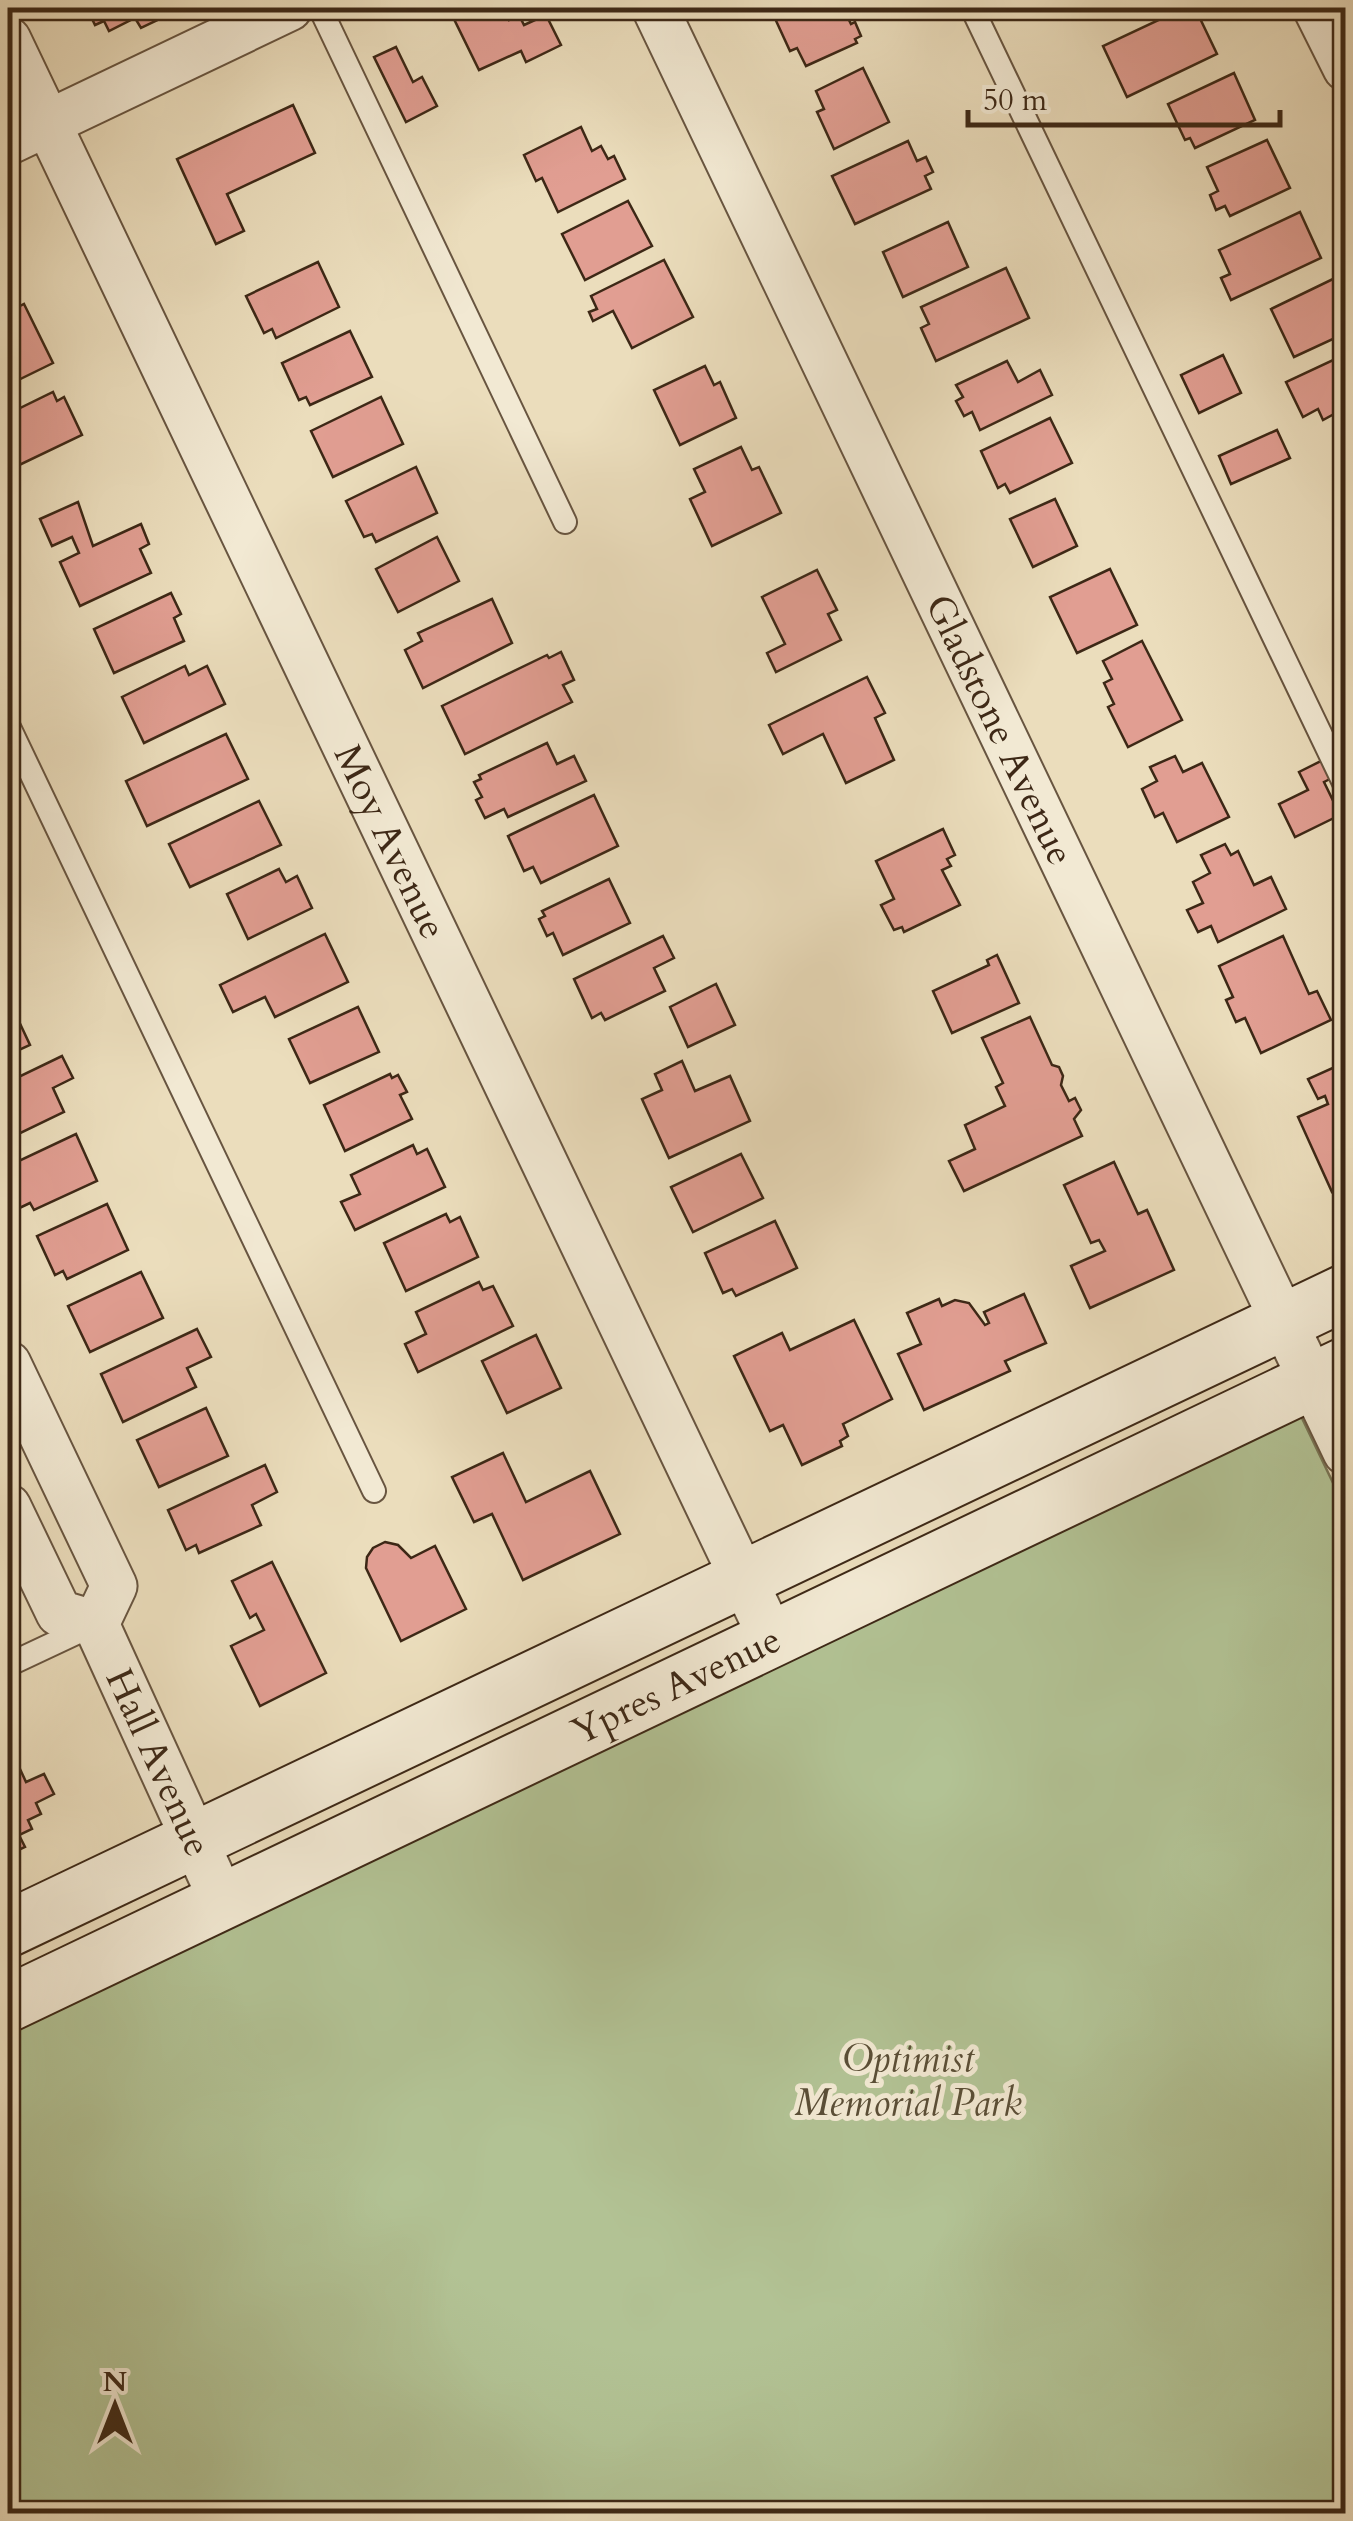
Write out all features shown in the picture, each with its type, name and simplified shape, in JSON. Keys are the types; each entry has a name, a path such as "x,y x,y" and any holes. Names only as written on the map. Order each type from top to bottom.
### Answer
{"main road":[{"name":"Ypres Avenue","path":"8,1929 1346,1292"},
{"name":"Ypres Avenue","path":"8,2004 1329,1374"}],"street":[{"path":"27,132 289,8"},
{"name":"Gladstone Avenue","path":"656,8 1283,1322 1329,1374 1346,1452"},
{"path":"1316,8 1346,68"},
{"name":"Moy Avenue","path":"8,40 27,132 773,1640"},
{"name":"Hall Avenue","path":"8,1364 114,1586 96,1624 222,1900"},
{"name":"Hall Avenue","path":"8,1507 59,1614 96,1624"}],"lane":[{"path":"320,8 565,522"},
{"path":"972,8 1346,787"},
{"path":"8,725 374,1491"},
{"path":"8,1665 96,1624"}],"green space":[{"name":"Optimist Memorial Park","path":"1300,1414 1346,1510 1345,2513 8,2514 8,2027"}],"building":[{"path":"87,8 158,8 162,18 141,28 135,18 109,31 104,21 95,25"},
{"path":"473,8 503,8 509,20 519,15 524,25 546,15 561,45 526,62 521,51 479,70 453,17"},
{"path":"782,8 843,8 861,36 855,39 857,43 806,66 797,48 790,51 772,12"},
{"path":"1184,8 1195,8 1217,54 1127,97 1103,46"},
{"path":"396,47 413,82 422,77 437,106 406,122 374,57"},
{"path":"863,68 889,122 834,149 817,112 824,109 816,91"},
{"path":"1234,73 1255,120 1195,148 1190,138 1185,140 1168,104"},
{"path":"293,105 315,153 227,194 244,231 216,244 177,159"},
{"path":"581,127 592,151 601,146 608,159 614,156 625,179 558,212 542,178 536,181 524,155"},
{"path":"1267,140 1290,188 1230,216 1225,206 1216,210 1210,195 1218,191 1207,167"},
{"path":"908,141 917,161 926,157 933,172 925,176 931,189 855,224 832,176"},
{"path":"628,201 652,246 585,280 562,234"},
{"path":"1300,212 1321,258 1231,300 1221,278 1230,274 1219,250"},
{"path":"948,222 968,267 903,297 883,252"},
{"path":"664,260 693,317 632,348 613,311 593,321 589,312 597,309 591,296"},
{"path":"318,262 339,307 276,338 272,329 264,333 246,296"},
{"path":"1006,268 1029,318 936,361 921,328 929,324 921,307"},
{"path":"1333,279 1346,305 1346,333 1294,357 1271,309"},
{"path":"24,304 53,363 8,385 8,312"},
{"path":"350,331 372,377 310,405 306,397 299,400 282,363"},
{"path":"1346,354 1346,416 1339,419 1336,413 1323,420 1318,409 1303,417 1286,382"},
{"path":"1223,355 1241,393 1199,413 1181,375"},
{"path":"1007,361 1018,382 1040,370 1052,395 980,430 972,412 964,416 956,401 963,397 956,385"},
{"path":"705,366 714,385 720,382 736,418 680,445 654,390"},
{"path":"53,392 57,401 64,397 82,435 13,468 8,457 8,414"},
{"path":"381,397 403,444 333,477 311,431"},
{"path":"1050,418 1072,463 1010,493 1005,484 998,488 981,451"},
{"path":"1277,430 1290,458 1231,484 1219,456"},
{"path":"741,447 752,470 759,467 781,513 712,546 690,499 705,492 694,469"},
{"path":"416,467 437,513 376,542 372,534 364,537 346,501"},
{"path":"1055,499 1077,546 1033,567 1010,519"},
{"path":"78,502 93,546 141,524 149,544 140,549 151,573 80,606 60,562 79,553 72,537 52,546 40,519"},
{"path":"437,537 459,581 398,612 376,569"},
{"path":"1110,569 1137,625 1077,653 1050,597"},
{"path":"817,570 837,610 828,614 841,640 776,672 767,653 785,644 762,597"},
{"path":"171,593 181,614 174,618 184,641 114,673 94,629"},
{"path":"492,599 512,643 423,688 405,650 422,641 418,633"},
{"path":"1142,641 1182,720 1128,747 1108,707 1114,704 1104,683 1112,679 1103,661"},
{"path":"561,652 574,680 563,685 572,702 465,754 442,706 547,655 549,658"},
{"path":"185,666 189,675 207,666 225,704 144,743 122,697"},
{"path":"867,677 885,713 875,718 894,760 846,783 823,734 783,754 769,725"},
{"path":"226,734 248,779 147,826 126,781"},
{"path":"547,743 557,764 574,756 586,781 508,817 504,809 485,818 476,800 482,797 474,782 481,779 479,775"},
{"path":"1175,756 1183,772 1202,763 1229,817 1177,842 1163,813 1155,817 1142,789 1157,781 1150,767"},
{"path":"1325,759 1334,777 1324,782 1340,815 1295,837 1279,804 1308,790 1299,772"},
{"path":"594,795 618,846 541,883 533,867 524,871 508,836"},
{"path":"259,801 281,845 190,887 169,844"},
{"path":"943,829 955,855 947,859 951,866 942,870 960,905 904,932 902,927 894,930 881,905 894,899 876,861"},
{"path":"1225,844 1231,855 1238,851 1254,885 1271,877 1286,909 1218,942 1211,926 1198,932 1187,910 1203,903 1193,882 1210,873 1201,855"},
{"path":"279,869 286,882 297,876 312,908 248,939 227,894"},
{"path":"609,879 630,923 563,955 553,933 547,936 539,919 545,916 542,911"},
{"path":"325,934 348,982 275,1017 265,997 233,1012 220,985"},
{"path":"663,936 674,958 654,968 665,991 605,1020 601,1013 592,1018 574,979"},
{"path":"1283,936 1309,994 1317,991 1331,1020 1261,1053 1245,1018 1236,1022 1226,1000 1233,997 1219,966"},
{"path":"997,955 1019,1003 952,1033 933,991 989,965 987,960"},
{"path":"716,984 735,1025 688,1047 670,1007"},
{"path":"8,998 30,1045 8,1055"},
{"path":"358,1007 379,1052 310,1083 289,1039"},
{"path":"1030,1017 1052,1065 1059,1067 1061,1085 1069,1101 1075,1098 1081,1110 1074,1119 1082,1136 964,1191 949,1161 975,1149 965,1125 1005,1106 996,1087 1003,1083 982,1038"},
{"path":"62,1056 73,1078 53,1088 64,1112 8,1139 8,1082"},
{"path":"682,1061 695,1091 730,1076 750,1121 669,1158 642,1099 662,1090 655,1074"},
{"path":"1346,1062 1346,1186 1332,1192 1298,1117 1328,1104 1325,1096 1318,1099 1308,1079"},
{"path":"390,1074 392,1078 398,1075 407,1092 400,1095 412,1119 345,1151 324,1105"},
{"path":"76,1134 97,1181 34,1210 30,1203 11,1212 8,1166"},
{"path":"413,1145 417,1154 427,1149 445,1187 355,1230 341,1202 360,1194 351,1175"},
{"path":"741,1154 763,1198 693,1232 671,1187"},
{"path":"1114,1162 1138,1214 1147,1210 1174,1270 1090,1308 1071,1266 1105,1251 1099,1240 1091,1243 1064,1185"},
{"path":"107,1204 128,1250 67,1279 63,1271 55,1275 37,1236"},
{"path":"446,1214 450,1222 460,1217 478,1257 406,1291 384,1243"},
{"path":"775,1221 797,1268 736,1296 732,1289 723,1293 705,1253"},
{"path":"141,1272 163,1318 90,1352 68,1306"},
{"path":"479,1282 483,1290 493,1286 513,1326 418,1372 405,1344 426,1334 416,1312"},
{"path":"1024,1294 1046,1343 1005,1361 1010,1371 924,1410 898,1354 921,1344 907,1313 939,1299 942,1306 955,1300 969,1303 985,1325 989,1323 984,1312"},
{"path":"854,1320 892,1399 843,1424 848,1436 840,1441 842,1446 802,1465 783,1425 770,1431 734,1356 782,1333 790,1350"},
{"path":"197,1329 211,1357 187,1368 196,1387 123,1422 101,1374"},
{"path":"536,1335 561,1388 507,1413 482,1361"},
{"path":"206,1408 228,1456 159,1487 137,1440"},
{"path":"503,1453 526,1502 590,1471 620,1534 523,1580 492,1514 474,1522 452,1477"},
{"path":"265,1465 277,1492 252,1505 261,1525 199,1553 196,1545 186,1550 168,1510"},
{"path":"385,1542 398,1545 411,1558 435,1546 466,1609 401,1641 366,1568 373,1548"},
{"path":"272,1562 326,1673 260,1706 231,1646 264,1630 256,1614 250,1618 232,1581"},
{"path":"20,1769 26,1782 44,1774 54,1794 36,1803 41,1814 28,1820 32,1829 19,1835 25,1847 8,1855 8,1775"}]}
